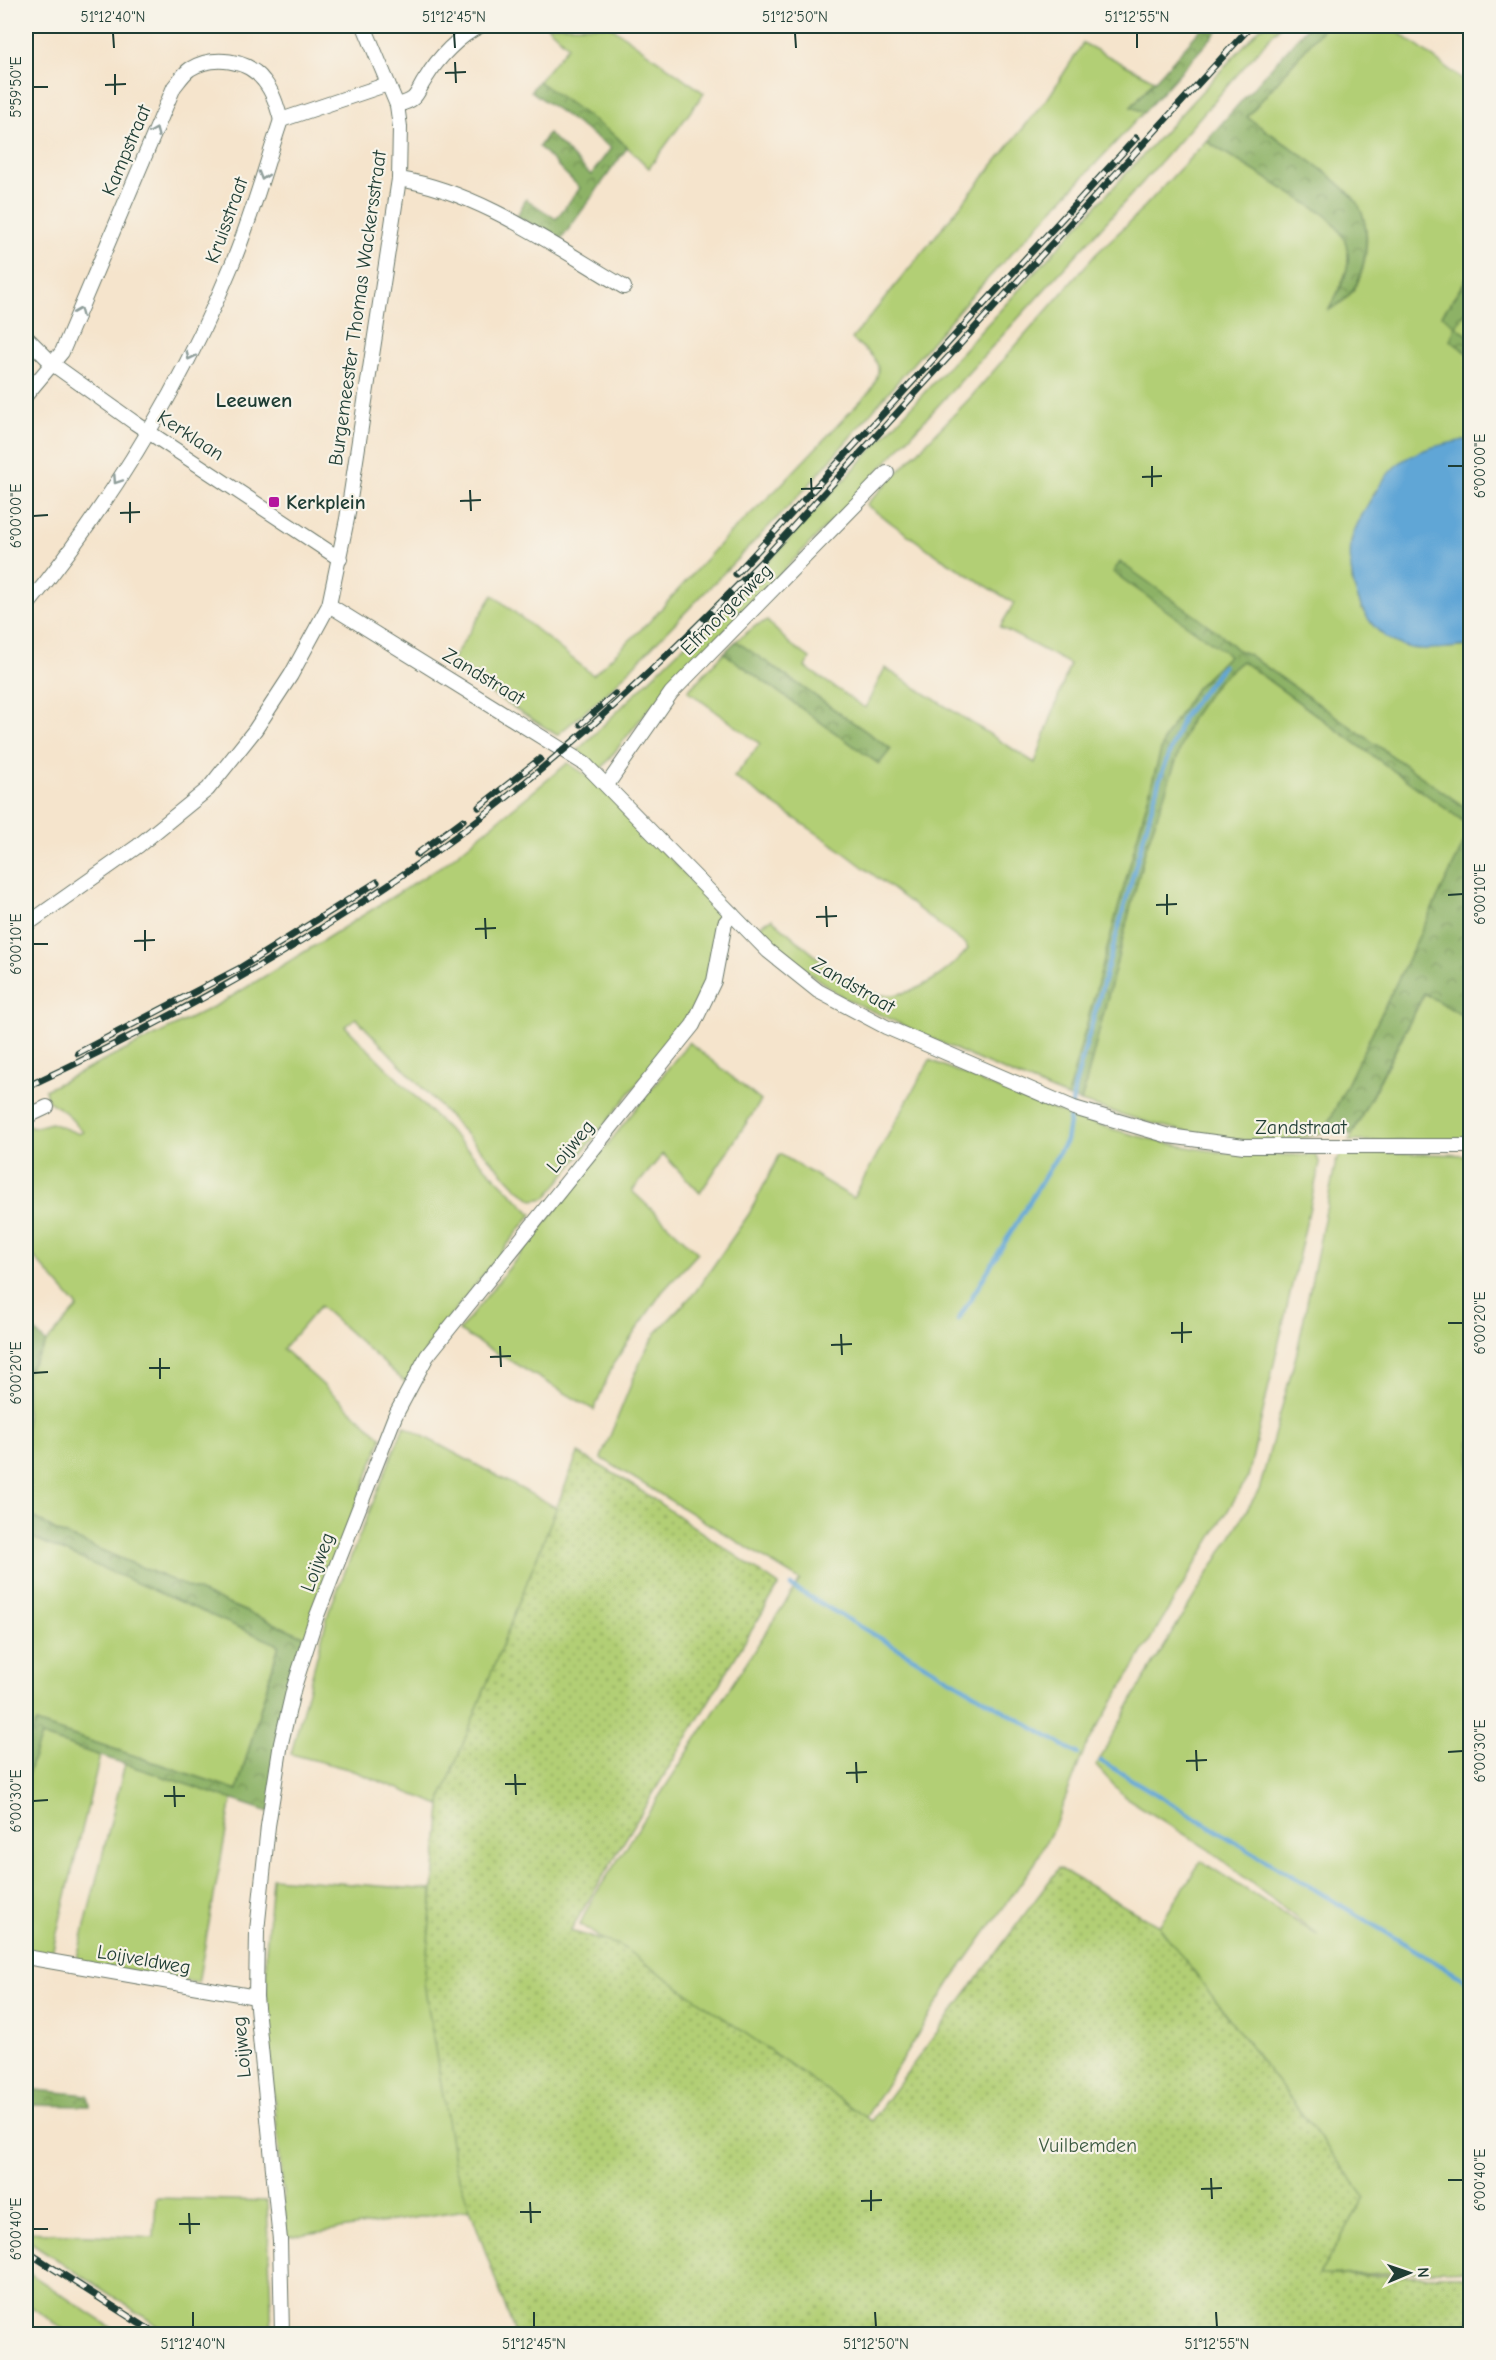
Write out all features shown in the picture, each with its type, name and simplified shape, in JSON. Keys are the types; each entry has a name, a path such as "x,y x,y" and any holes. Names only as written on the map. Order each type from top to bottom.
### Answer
{"street":[{"path":"364,26 398,105 418,96 425,78 453,45 480,26"},
{"name":"Kampstraat","path":"26,395 54,365 62,352 174,87 190,69 219,60 243,64 263,79 274,98 281,120"},
{"path":"281,120 388,84"},
{"name":"Burgemeester Thomas Wackersstraat","path":"26,925 138,846 208,789 255,730 291,675 329,605 340,559 399,179 398,105"},
{"name":"Kruisstraat","path":"26,607 53,574 150,431 198,341 230,270 252,212 281,120"},
{"path":"399,179 414,181 499,212 624,287"},
{"name":"Kerklaan","path":"26,337 54,365 340,559"},
{"name":"Elfmorgenweg","path":"607,785 671,693 887,473"},
{"name":"Zandstraat","path":"329,605 585,764 768,951 818,991 850,1009 1035,1092 1124,1125 1203,1143 1244,1146 1470,1146"},
{"name":"Loijweg","path":"282,2334 280,2240 256,1997 257,1931 268,1826 281,1743 291,1698 316,1618 395,1416 427,1356 693,1025 714,981 725,923 732,914"},
{"path":"26,1117 47,1107"},
{"name":"Loijveldweg","path":"26,1957 256,1997"}],"green space":[{"path":"547,26 610,26 704,93 649,168 617,137 538,82 568,46"},
{"path":"1204,26 1222,26 1144,112 1131,107"},
{"path":"1262,26 1280,26 1142,183 847,505 646,712 598,773 578,750 759,572"},
{"path":"1308,26 1325,26 1247,117 1324,172 1351,195 1359,206 1366,233 1362,269 1353,290 1343,301 1329,310 1342,283 1348,259 1343,237 1336,226 1324,214 1206,141"},
{"path":"1325,26 1390,26 1470,85 1470,274 1442,315 1456,326 1470,306 1470,337 1456,327 1451,340 1470,355 1470,441 1464,440 1375,491 1351,541 1352,581 1362,610 1382,634 1448,648 1470,646 1470,811 1249,655 1236,649 1222,635 1113,572 1230,655 1196,688 1164,739 1067,1097 983,1062 844,998 786,956 761,933 761,925 772,919 840,974 855,984 881,995 906,992 930,982 968,949 966,945 834,845 734,777 760,744 688,691 724,653 879,764 891,749 736,641 757,625 767,621 790,644 810,658 805,667 865,708 885,668 1035,763 1070,664 1000,627 1014,603 938,556 866,505 970,398 1096,254 1132,220 1206,141 1324,214 1336,226 1347,248 1348,259 1342,282 1329,309 1347,298 1358,282 1366,253 1366,228 1362,213 1339,184 1247,117"},
{"path":"1083,43 1154,80 1131,107 1144,112 964,304 809,485 607,693 557,735 448,666 493,595 593,675 650,621 727,536 777,489 871,390 876,380 878,366 871,355 852,339 1050,95"},
{"path":"538,81 617,137 627,148 560,241 517,216 526,199 556,219 580,188 539,147 548,133 591,175 611,148 531,91"},
{"path":"1470,274 1470,306 1456,326 1470,337 1470,355 1451,341 1455,326 1442,315"},
{"path":"1120,562 1222,635 1236,649 1249,655 1470,811 1470,826 1242,661 1217,682 1190,720 1145,851 1081,1102 1067,1097 1164,739 1196,688 1229,655 1113,572"},
{"path":"736,641 891,749 879,764 724,653"},
{"path":"1242,661 1470,826 1470,831 1324,1132 1296,1139 1266,1141 1202,1135 1169,1128 1081,1102 1145,851 1190,720 1217,682"},
{"path":"568,763 601,785 717,908 719,922 706,983 688,1020 546,1198 533,1200 517,1188 356,1018 345,1026 532,1214 436,1334 406,1383 320,1306 283,1349 382,1438 306,1637 56,1531 26,1513 26,1374 46,1343 78,1307 26,1248 26,1125 33,1128 51,1123 79,1134 83,1132 66,1113 47,1100 45,1090 221,1003 319,943 446,863"},
{"path":"1470,831 1470,1020 1424,993 1352,1134 1324,1132"},
{"path":"1425,993 1470,1020 1470,1142 1349,1141"},
{"path":"689,1042 761,1101 700,1193 663,1154 632,1191 698,1253 662,1292 613,1364 594,1410 459,1331"},
{"path":"930,1060 1065,1114 1135,1135 1170,1144 1220,1152 1315,1155 1320,1163 1248,1477 1085,1748 1055,1825 1035,1863 951,1981 863,2122 580,1924 591,1901 800,1580 601,1458 643,1355 656,1333 696,1291 749,1214 780,1154 853,1198"},
{"path":"1343,1152 1470,1155 1470,2270 1311,2276 1290,2103 1157,1929 1201,1861 1319,1936 1208,1849 1125,1797 1096,1766 1141,1684 1259,1490 1297,1352 1336,1161"},
{"path":"26,1321 46,1343 26,1374"},
{"path":"404,1426 559,1509 453,1810 348,1769 291,1754 329,1611"},
{"name":"Vuilbemden","path":"578,1453 628,1482 779,1585 570,1931 619,1945 871,2121 1059,1868 1159,1926 1365,2197 1319,2275 1470,2276 1470,2334 515,2334 455,2167 424,1983 442,1797"},
{"path":"26,1513 56,1531 306,1637 269,1812 41,1736 26,1779 26,1731 32,1733 36,1723 237,1790 279,1645 33,1538 26,1550"},
{"path":"32,1537 279,1644 237,1790 36,1723 32,1734 26,1731 26,1550"},
{"path":"41,1736 100,1756 51,1957 26,1951 26,1779"},
{"path":"125,1764 232,1799 198,1983 76,1962"},
{"path":"272,1878 432,1890 431,1932 472,2209 287,2237 267,2021 266,1950"},
{"path":"26,2089 88,2095 90,2106 26,2105"},
{"path":"156,2198 267,2201 272,2334 170,2334 26,2239 26,2232 154,2238"},
{"path":"26,2271 121,2334 70,2334 26,2303"}],"water":[{"path":"1464,440 1470,441 1470,646 1430,649 1407,647 1392,641 1379,631 1361,606 1355,591 1350,559 1353,535 1377,490 1397,465 1421,451"}],"waterway":[{"path":"958,1320 1066,1141 1075,1085 1159,781 1183,717 1223,666"},
{"path":"791,1586 1078,1754"},
{"path":"1101,1761 1470,1983"}],"railway":[{"path":"26,1087 92,1056 221,988 346,913 466,829 585,732 760,563 1251,26"},
{"path":"736,574 1136,138"},
{"path":"581,724 615,694"},
{"path":"479,807 540,759"},
{"path":"417,854 463,820"},
{"path":"78,1053 240,968 377,882"},
{"path":"26,2251 156,2334"}],"place":[{"name":"Kerkplein","path":"274,502"}],"district":[{"name":"Leeuwen","path":"254,400"}]}
